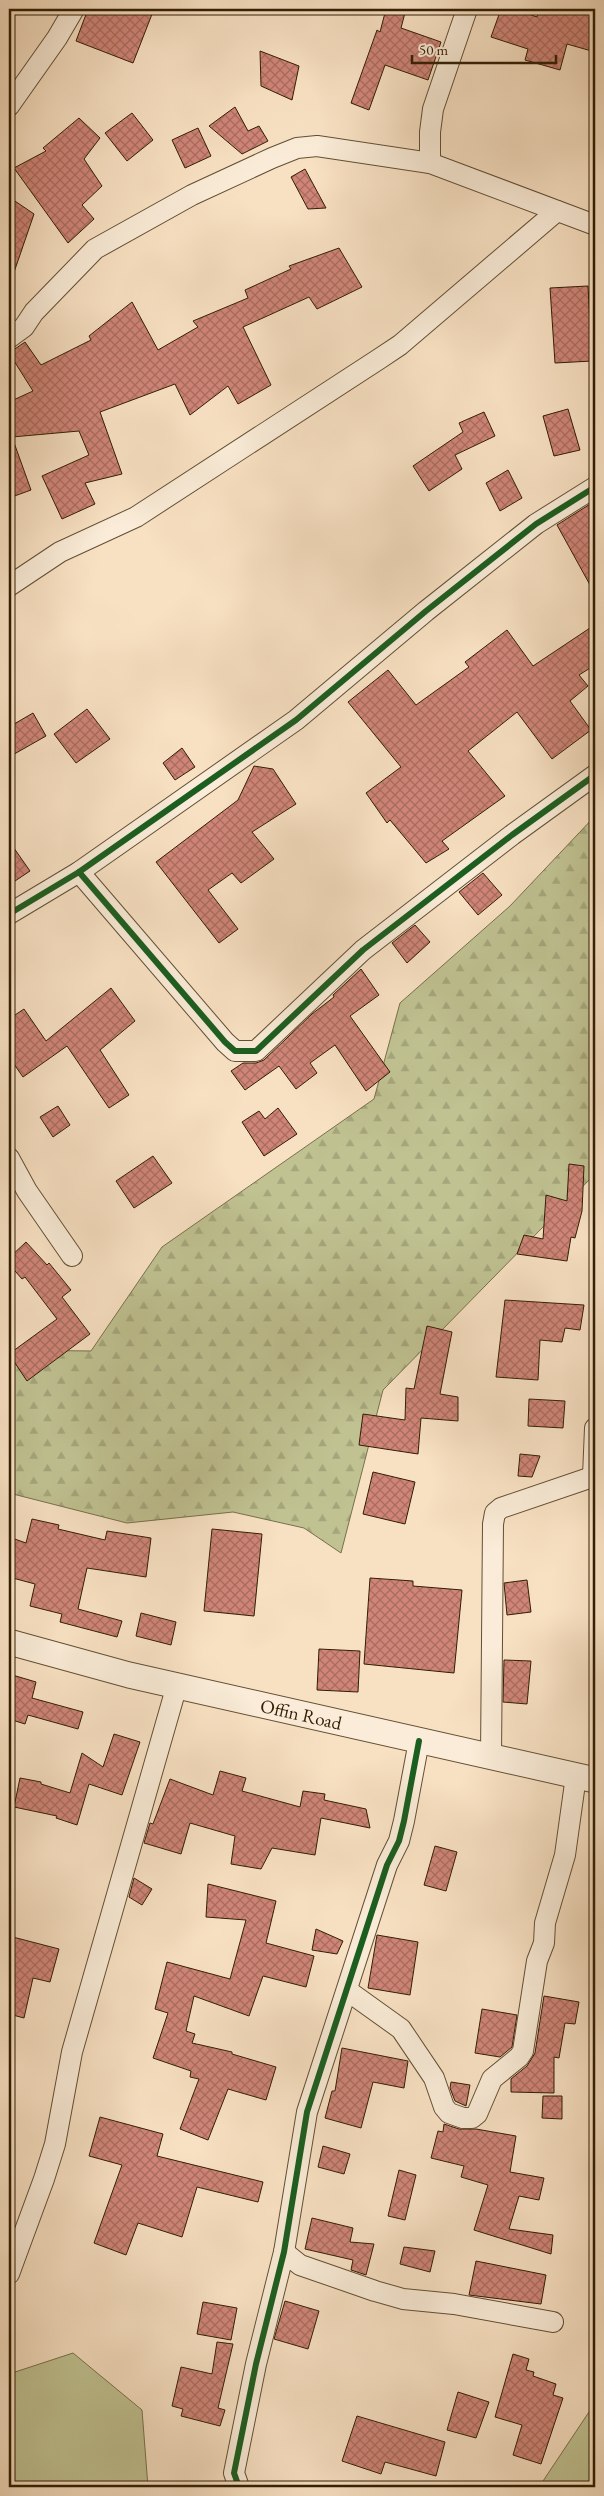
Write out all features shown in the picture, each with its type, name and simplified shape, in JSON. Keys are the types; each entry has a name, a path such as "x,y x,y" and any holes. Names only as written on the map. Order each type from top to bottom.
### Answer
{"street":[{"path":"9,106 58,38 74,9"},
{"path":"430,163 433,108 467,9"},
{"path":"9,338 24,327 34,312 95,249 192,195 297,148 317,146 430,163 595,225"},
{"path":"9,586 60,552 136,517 400,345 557,211"},
{"path":"9,914 79,872 296,720 426,611 536,524 595,487"},
{"path":"79,872 225,1042 235,1051 256,1051 363,950 512,835 595,776"},
{"path":"9,1158 28,1191 72,1256"},
{"path":"491,1756 493,1524 495,1513 501,1508 594,1476 595,1428"},
{"name":"Offin Road","path":"9,1642 177,1685 586,1778"},
{"path":"9,2274 55,2144 72,2052 177,1685"},
{"path":"239,2487 234,2473 256,2364 284,2252 307,2112 348,1991 387,1865 399,1841 419,1741"},
{"path":"348,1991 402,2029 434,2078 444,2107 448,2112 463,2118 472,2118 477,2114 492,2079 519,2057 522,2051 537,1961 544,1943 546,1923 586,1778"},
{"path":"284,2252 300,2265 314,2271 384,2294 553,2322"}],"green space":[{"path":"595,816 595,1174 383,1390 341,1553 304,1528 233,1512 127,1523 9,1493 9,1350 91,1351 162,1247 374,1099 400,1003 510,906"},
{"path":"73,2353 142,2410 148,2487 9,2487 9,2374"},
{"path":"595,2403 595,2487 539,2487"}],"building":[{"path":"88,9 154,9 133,63 76,41"},
{"path":"386,9 406,9 401,28 441,42 428,80 385,65 369,110 351,103 377,30 380,32"},
{"path":"501,9 515,9 537,17 539,9 595,9 595,52 567,44 560,70 525,60 528,49 491,37"},
{"path":"260,51 299,66 292,100 261,86"},
{"path":"235,107 248,131 259,126 268,141 242,154 209,126"},
{"path":"132,113 153,140 127,161 105,133"},
{"path":"79,118 100,138 84,159 102,186 82,205 94,219 68,243 14,168 46,151 43,148"},
{"path":"198,128 211,156 185,168 172,140"},
{"path":"305,169 326,208 308,209 291,177"},
{"path":"9,197 34,214 11,281 9,280"},
{"path":"339,248 362,287 317,309 309,297 243,327 271,385 238,404 228,386 190,415 175,384 100,412 122,474 85,483 95,504 62,519 42,476 89,455 79,431 12,437 31,490 9,498 9,402 33,391 9,353 25,342 41,365 91,340 89,336 132,302 158,350 198,327 193,321 248,298 245,290 291,269 289,266"},
{"path":"588,286 592,361 555,363 550,288"},
{"path":"568,409 580,450 554,456 543,416"},
{"path":"484,412 495,436 455,455 462,469 429,491 413,466 463,432 459,423"},
{"path":"508,470 522,498 500,511 486,483"},
{"path":"595,501 595,594 557,525"},
{"path":"590,628 595,636 595,665 579,675 588,686 570,701 591,730 552,759 517,712 468,751 505,796 442,841 449,849 426,863 390,820 387,823 366,793 401,767 348,702 388,670 416,705 469,667 465,662 507,630 533,666"},
{"path":"87,709 110,739 76,763 54,734"},
{"path":"33,713 46,736 9,757 9,727"},
{"path":"182,748 195,767 175,780 163,763"},
{"path":"254,766 273,769 296,804 252,832 274,859 241,883 232,873 208,890 238,929 219,943 156,862 238,800"},
{"path":"9,841 30,871 9,885"},
{"path":"483,873 502,895 478,915 459,892"},
{"path":"415,925 430,942 407,963 392,943"},
{"path":"361,969 379,995 350,1016 390,1072 366,1091 335,1045 310,1063 317,1073 296,1089 279,1066 245,1090 231,1071 243,1063 256,1063 264,1060 312,1014 334,997 333,995"},
{"path":"111,988 135,1021 100,1050 129,1095 109,1108 67,1046 23,1077 9,1057 9,1019 24,1009 46,1041"},
{"path":"58,1106 70,1125 53,1137 40,1117"},
{"path":"278,1108 297,1134 264,1156 242,1122 259,1111 265,1119"},
{"path":"153,1156 172,1183 134,1208 116,1181"},
{"path":"569,1164 584,1166 582,1211 575,1238 571,1237 567,1261 517,1254 524,1235 543,1239 546,1195 567,1201"},
{"path":"26,1242 47,1265 49,1263 71,1290 62,1297 90,1334 27,1381 9,1354 57,1319 25,1277 22,1279 9,1264 9,1258"},
{"path":"505,1300 584,1305 580,1330 565,1328 562,1342 540,1340 538,1380 496,1377"},
{"path":"427,1326 452,1332 440,1394 458,1397 458,1421 421,1418 418,1454 359,1445 363,1414 405,1420 406,1388 414,1389"},
{"path":"529,1399 565,1401 563,1428 528,1426"},
{"path":"520,1454 540,1456 532,1477 518,1476"},
{"path":"373,1472 415,1482 405,1524 363,1514"},
{"path":"32,1519 59,1525 58,1529 105,1540 107,1531 151,1538 146,1577 87,1568 78,1609 122,1621 117,1637 60,1622 62,1614 30,1606 35,1584 9,1577 9,1537 26,1543"},
{"path":"212,1529 262,1534 254,1616 204,1611"},
{"path":"370,1578 413,1581 413,1586 462,1590 454,1673 364,1664"},
{"path":"527,1580 531,1612 507,1615 504,1583"},
{"path":"141,1613 176,1622 171,1645 136,1636"},
{"path":"319,1649 360,1651 358,1692 317,1690"},
{"path":"504,1660 531,1661 527,1704 503,1702"},
{"path":"9,1674 36,1682 32,1698 83,1712 78,1729 28,1715 25,1724 9,1719"},
{"path":"114,1734 140,1742 122,1795 89,1784 77,1825 56,1818 57,1816 14,1807 20,1778 41,1782 41,1784 70,1793 82,1753 103,1767"},
{"path":"220,1771 246,1778 242,1791 300,1807 303,1791 325,1794 324,1800 366,1809 370,1828 321,1818 315,1855 272,1848 261,1869 231,1864 235,1836 190,1823 181,1854 144,1843 150,1823 153,1824 170,1779 213,1795"},
{"path":"435,1846 457,1852 446,1891 424,1885"},
{"path":"134,1878 152,1889 142,1905 129,1897"},
{"path":"208,1884 276,1901 266,1943 314,1956 306,1987 263,1976 249,2016 194,1996 186,2031 195,2034 192,2043 232,2052 232,2054 276,2067 266,2100 228,2089 208,2140 180,2129 199,2079 190,2077 191,2071 153,2058 168,2013 155,2009 167,1962 230,1979 246,1920 206,1917"},
{"path":"316,1929 343,1941 337,1954 312,1950"},
{"path":"377,1935 418,1942 410,1995 368,1988"},
{"path":"9,1936 59,1949 50,1982 33,1978 24,2018 9,2014"},
{"path":"544,1996 579,2002 575,2024 565,2023 559,2058 554,2057 554,2093 511,2092 511,2079 527,2066 535,2053"},
{"path":"482,2009 517,2015 512,2047 500,2057 475,2053"},
{"path":"342,2048 408,2061 404,2088 373,2082 361,2128 325,2118 332,2091 335,2091"},
{"path":"451,2082 470,2085 466,2106 455,2101 450,2088"},
{"path":"543,2096 562,2096 562,2119 542,2118"},
{"path":"100,2117 163,2134 157,2156 263,2182 258,2202 197,2187 182,2237 138,2223 126,2255 94,2243 122,2165 89,2156"},
{"path":"444,2124 459,2129 476,2129 516,2136 510,2172 544,2178 539,2200 519,2196 509,2229 553,2235 551,2254 474,2230 488,2185 461,2177 464,2166 431,2158 438,2131 443,2132"},
{"path":"323,2146 350,2154 344,2174 318,2167"},
{"path":"399,2170 416,2175 405,2220 388,2216"},
{"path":"312,2218 353,2228 350,2242 374,2244 366,2275 351,2270 353,2260 305,2249"},
{"path":"404,2247 435,2251 430,2272 400,2264"},
{"path":"476,2261 546,2275 541,2304 469,2295"},
{"path":"285,2301 319,2311 308,2349 274,2339"},
{"path":"203,2302 237,2308 231,2340 197,2334"},
{"path":"217,2342 233,2344 218,2408 225,2410 220,2426 181,2416 183,2409 172,2406 181,2367 212,2374"},
{"path":"513,2354 529,2359 526,2370 534,2372 533,2376 556,2384 553,2395 563,2398 541,2464 513,2455 522,2425 495,2417"},
{"path":"458,2392 489,2402 476,2438 447,2430"},
{"path":"357,2416 445,2442 436,2476 385,2462 381,2474 342,2461"}],"cycle path":[{"path":"9,914 79,872 296,720 426,611 536,524 595,487"},
{"path":"79,872 225,1042 235,1051 256,1051 363,950 512,835 595,775"},
{"path":"239,2487 234,2473 256,2364 284,2252 307,2112 387,1865 399,1841 419,1741"}]}
